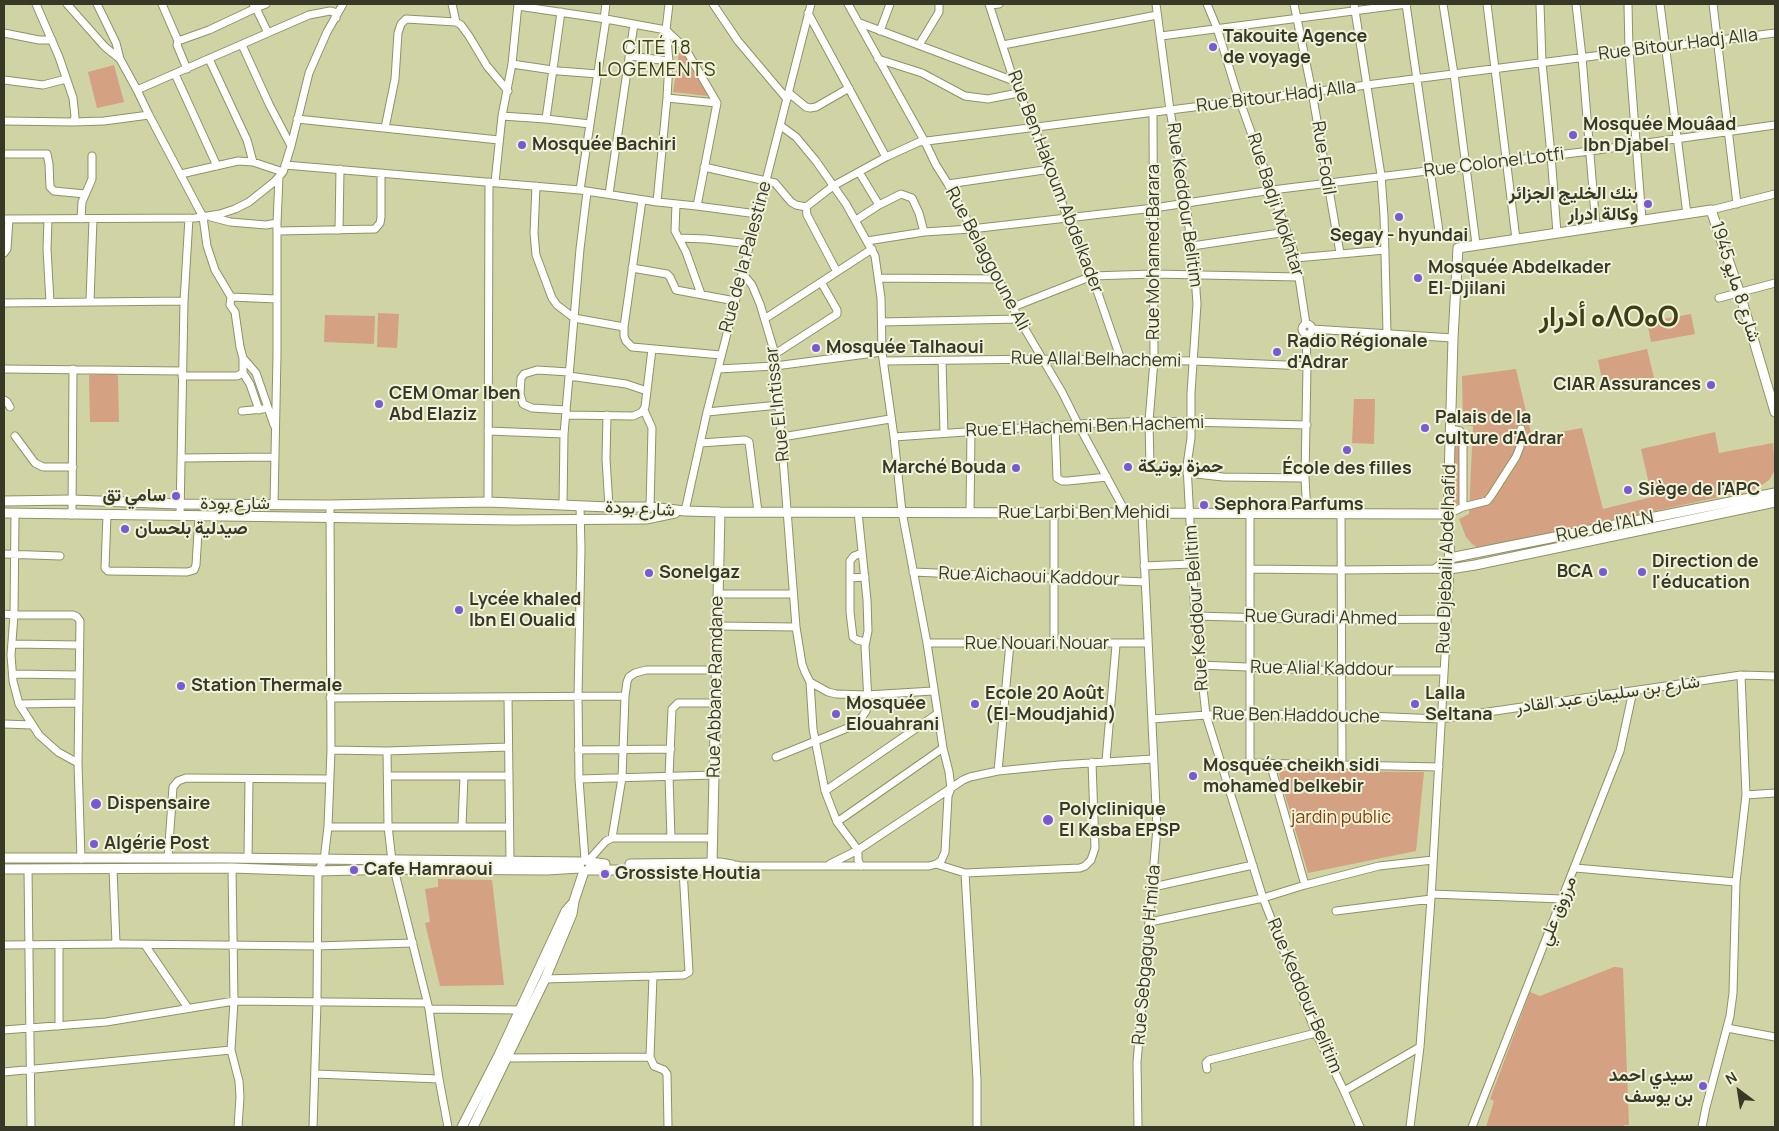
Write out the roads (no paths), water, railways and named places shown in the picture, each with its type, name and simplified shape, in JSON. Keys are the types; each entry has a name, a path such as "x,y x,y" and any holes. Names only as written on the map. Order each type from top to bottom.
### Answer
{"street":[{"path":"36,4 52,40 73,98 75,109 73,122"},
{"path":"67,4 105,46 120,59"},
{"path":"97,4 116,43 120,59 138,90 180,174 206,217 207,246 215,270 230,298 243,358 243,373 250,384 259,410"},
{"path":"162,4 178,41 177,45 187,69"},
{"path":"178,41 209,30 254,6 266,4"},
{"path":"274,504 277,227 284,168 309,73 327,32 343,4"},
{"path":"452,4 456,22 470,36 487,66 508,91"},
{"path":"546,119 552,70 564,13 570,4"},
{"path":"563,505 564,434 584,191 590,124 606,4"},
{"path":"657,202 667,98 669,61 666,30 668,4"},
{"path":"713,4 738,40 788,96 810,108 816,107 849,88"},
{"name":"Rue de la Palestine","path":"685,511 721,355 811,4"},
{"name":"Rue Belaggoune Ali","path":"848,4 948,184 1019,319 1062,392 1126,513"},
{"path":"880,31 890,4"},
{"path":"918,45 939,12 939,4"},
{"path":"989,5 999,4"},
{"name":"Rue Keddour Belitim","path":"1156,4 1170,110 1192,246 1197,304 1187,473 1195,616 1206,715 1263,898 1316,1034 1360,1127"},
{"name":"Rue Badji Mokhtar","path":"1207,4 1217,28 1296,258 1308,329 1305,478 1307,514"},
{"name":"Rue Fodil","path":"1294,4 1312,92 1340,253"},
{"path":"1161,36 1296,18 1354,7 1406,4 1440,238"},
{"path":"1442,4 1454,74 1476,244 1711,210 1775,194"},
{"path":"1487,4 1516,238"},
{"path":"1540,4 1542,62 1556,233"},
{"path":"1576,4 1596,227"},
{"path":"1628,4 1628,51 1642,220"},
{"path":"1660,4 1687,214"},
{"path":"1713,4 1738,204"},
{"path":"488,502 492,182 512,64 518,5 666,30 685,48 717,102 697,206"},
{"name":"Rue Ben Hakoum Abdelkader","path":"989,5 1018,92 1050,169 1067,218 1092,276 1121,360"},
{"path":"254,6 268,33"},
{"path":"1354,7 1381,175 1387,333"},
{"path":"138,90 309,15 326,11 334,12 336,18"},
{"path":"808,13 886,157"},
{"path":"1003,45 1157,15"},
{"path":"385,128 395,79 398,33 404,20 412,18 456,22"},
{"path":"860,23 1014,81"},
{"path":"609,194 634,24"},
{"name":"Rue Bitour Hadj Alla","path":"806,208 833,186 909,146 925,142 1775,32"},
{"path":"4,33 39,40 52,40"},
{"path":"242,44 291,146"},
{"path":"630,56 669,61"},
{"path":"209,59 247,140 253,162"},
{"path":"878,59 922,73 965,96 988,99 1018,92"},
{"path":"512,64 598,74"},
{"path":"175,74 217,166"},
{"path":"4,80 43,84 66,79"},
{"path":"667,98 717,102"},
{"name":"Rue Mohamed Barara","path":"1150,467 1149,421 1154,361 1153,113"},
{"path":"4,122 104,121 149,115"},
{"path":"502,116 590,124"},
{"path":"297,119 499,140"},
{"name":"Rue Colonel Lotfi","path":"867,241 924,232 970,229 1154,208 1381,175 1431,171 1506,160 1590,151 1775,125"},
{"path":"650,867 712,863 737,866 929,866 941,861 945,852 948,796 951,788 902,512 882,352 879,278 872,249 856,220 816,161 796,137 781,126"},
{"path":"4,154 47,154 50,187 54,191 85,194"},
{"path":"81,219 82,202 89,190 92,179 92,156"},
{"path":"180,174 238,161 253,162 284,168 340,169 536,186 757,214"},
{"path":"4,253 7,249 6,219 93,220 206,217 235,209 249,202 263,191 284,168"},
{"path":"704,168 766,180 776,184 791,202 796,206 806,208 807,215 837,272"},
{"path":"339,230 340,169"},
{"path":"948,184 1050,169"},
{"path":"860,172 878,205"},
{"path":"206,217 230,222 277,227 339,230 375,229 378,227 381,218 381,173"},
{"path":"536,186 534,234 539,264 552,298 557,305 574,318 624,327"},
{"path":"856,220 878,205 901,194 909,196 919,213 924,232"},
{"path":"642,200 624,327 624,336 628,344 632,347 652,350 721,355"},
{"path":"676,204 674,227 686,252 701,294"},
{"name":"شارع 8 مايو 1945","path":"1711,210 1740,294 1775,412"},
{"path":"180,516 182,373 188,218"},
{"path":"48,219 50,302"},
{"path":"90,301 93,220"},
{"path":"1192,246 1287,232"},
{"path":"678,238 750,244"},
{"name":"Rue Djebaili Abdelhafid","path":"1410,1127 1420,1047 1431,897 1450,569 1448,514 1450,429 1458,248 1476,244"},
{"path":"766,318 872,249"},
{"path":"1296,258 1385,250"},
{"path":"632,268 667,274 676,290 735,301"},
{"name":"Rue El Intissar","path":"742,273 752,286 766,318 775,354 796,626 802,664 810,682 815,742 825,791 837,822 858,850"},
{"path":"1013,308 1092,276 1153,274 1299,277"},
{"path":"879,278 998,279"},
{"path":"775,354 837,314 837,310 821,282"},
{"path":"1719,298 1740,294 1775,283"},
{"path":"230,298 276,299"},
{"path":"4,303 184,301"},
{"path":"882,322 1019,319"},
{"path":"1308,329 1453,338"},
{"path":"650,507 652,428 644,410 652,350"},
{"path":"718,369 776,366 882,352"},
{"path":"243,358 256,373 276,430"},
{"name":"Rue Allal Belhachemi","path":"884,361 1042,359 1194,361 1307,366"},
{"path":"942,360 944,433"},
{"path":"4,369 73,369 237,376 243,373"},
{"path":"72,515 73,369"},
{"path":"644,410 633,416 566,412 527,406 523,404 520,394 521,378 528,372 538,370 626,384 648,391"},
{"path":"4,400 10,407"},
{"path":"707,412 780,405"},
{"path":"242,411 269,409"},
{"path":"607,415 606,459 609,507"},
{"path":"782,437 890,419"},
{"name":"Rue El Hachemi Ben Hachemi","path":"894,437 1149,421 1307,425"},
{"path":"1055,426 1057,478 1062,481 1068,481 1108,477"},
{"path":"1450,429 1460,431 1463,435 1463,508"},
{"path":"1448,514 1482,502 1491,496 1516,457 1520,447 1521,429"},
{"path":"488,431 564,434"},
{"path":"970,512 971,431"},
{"path":"16,436 35,462 42,467 73,467"},
{"path":"700,443 746,440 749,442 758,512"},
{"path":"181,458 274,457"},
{"path":"1187,473 1223,477 1305,478"},
{"name":"Rue de l'ALN","path":"1437,568 1450,558 1775,493"},
{"name":"شارع بودة","path":"4,501 72,500 180,504 488,502 650,507 685,511"},
{"name":"Rue de l'ALN","path":"1450,569 1775,502"},
{"path":"313,1127 316,1074 318,871 324,860 328,827 331,750 330,504"},
{"path":"473,1127 545,979 572,914 585,865 578,750 580,506"},
{"name":"شارع بودة","path":"4,513 580,520 646,518 685,511"},
{"name":"Rue Larbi Ben Mehidi","path":"685,511 1448,514"},
{"name":"Rue Abbane Ramdane","path":"712,863 720,512"},
{"path":"776,757 850,727 862,717 868,706 866,642 868,631 865,577 858,512"},
{"path":"1054,513 1054,644"},
{"name":"Rue Sebgague H'mida","path":"1138,1127 1138,1062 1157,828 1142,513"},
{"path":"1250,513 1250,763"},
{"path":"15,514 12,644 13,674 19,704 46,743 78,763"},
{"path":"1342,514 1342,764"},
{"path":"107,515 106,569 108,571 187,572 194,570 196,565 199,516"},
{"path":"1610,526 1612,537"},
{"path":"862,552 854,556 850,561 851,632 854,639 866,642"},
{"path":"4,554 60,556"},
{"path":"1144,566 1191,564"},
{"path":"1250,569 1450,569"},
{"name":"Rue Aichaoui Kaddour","path":"913,572 1145,582"},
{"path":"850,578 865,577"},
{"path":"718,594 793,594"},
{"path":"4,614 76,616 80,621 78,763 81,859"},
{"name":"Rue Guradi Ahmed","path":"1195,616 1341,620 1446,619"},
{"path":"717,626 796,626"},
{"name":"Rue Nouari Nouar","path":"926,643 1148,643"},
{"path":"998,771 1010,643"},
{"path":"12,644 79,645"},
{"path":"1106,761 1116,644"},
{"name":"Rue Alial Kaddour","path":"1200,665 1341,671 1444,671"},
{"path":"612,838 622,778 625,696 628,679 640,671 716,670"},
{"path":"13,674 79,675"},
{"path":"1702,1127 1734,993 1736,882 1746,795 1741,675"},
{"name":"شارع بن سليمان عبد القادر","path":"1440,719 1741,675 1775,676"},
{"path":"810,682 828,692 844,695 867,696 933,691"},
{"name":"مرزوق علي","path":"1472,1127 1620,751 1633,691"},
{"path":"330,698 625,696"},
{"path":"508,697 510,860"},
{"path":"671,838 669,776 671,714 674,706 678,703 716,704"},
{"path":"19,704 79,704"},
{"path":"825,791 937,714"},
{"name":"Rue Ben Haddouche","path":"1152,719 1251,714 1440,719"},
{"path":"4,724 32,725"},
{"path":"331,750 508,747"},
{"path":"837,822 943,748"},
{"path":"578,750 671,749"},
{"path":"387,750 388,826 393,865 428,1006 448,1127"},
{"path":"824,866 858,850 951,788 970,778 998,771 1092,762 1154,759"},
{"path":"936,864 965,873 1080,868 1091,860 1095,848 1092,762"},
{"path":"1222,768 1250,763 1439,767"},
{"path":"1270,763 1305,885"},
{"path":"580,778 714,775"},
{"path":"388,776 508,776"},
{"path":"462,826 464,776"},
{"path":"168,858 176,782 186,778 329,779"},
{"path":"248,858 249,779"},
{"path":"1746,795 1775,793"},
{"path":"328,827 509,826"},
{"path":"585,865 606,841 612,838 713,838"},
{"path":"858,850 861,866"},
{"path":"4,858 248,858 548,870 594,864 683,870 717,870 737,866"},
{"path":"4,869 232,868 318,871 393,865 510,860 585,865"},
{"path":"1150,922 1263,898 1379,866 1433,860"},
{"path":"1153,887 1253,865"},
{"path":"113,868 116,944"},
{"path":"232,868 234,1001 231,1050 239,1081 238,1127"},
{"path":"1575,868 1736,882"},
{"path":"28,869 31,1127"},
{"path":"545,979 684,975 689,972 683,870"},
{"path":"965,873 977,1080 977,1127"},
{"path":"1336,911 1431,897 1562,899"},
{"path":"462,1127 520,1010 566,911 574,901"},
{"path":"4,945 317,946 413,943"},
{"path":"59,1026 60,945"},
{"path":"145,945 188,1008"},
{"path":"653,976 650,1057 654,1066 664,1070 667,1074 668,1127"},
{"path":"4,1030 106,1022 234,1001 317,1002 520,1010"},
{"path":"1727,1028 1775,1037"},
{"path":"1207,1070 1206,1063 1209,1060 1316,1034"},
{"path":"1344,1091 1420,1047"},
{"path":"4,1072 231,1050"},
{"path":"508,1058 650,1057"},
{"path":"316,1074 439,1079"}],"place":[{"name":"Takouite Agence de voyage","path":"1213,47"},
{"name":"Mosquée Mouâad Ibn Djabel","path":"1573,135"},
{"name":"Mosquée Bachiri","path":"522,145"},
{"name":"بنك الخليج الجزائر وكالة ادرار","path":"1648,204"},
{"name":"Segay - hyundai","path":"1399,217"},
{"name":"Mosquée Abdelkader El-Djilani","path":"1418,278"},
{"name":"Mosquée Talhaoui","path":"816,348"},
{"name":"Radio Régionale d'Adrar","path":"1277,352"},
{"name":"CIAR Assurances","path":"1711,385"},
{"name":"CEM Omar Iben Abd Elaziz","path":"379,404"},
{"name":"Palais de la culture d'Adrar","path":"1425,428"},
{"name":"École des filles","path":"1347,450"},
{"name":"حمزة بوتيكة","path":"1128,467"},
{"name":"Marché Bouda","path":"1016,468"},
{"name":"Siège de l'APC","path":"1628,490"},
{"name":"سامي تق","path":"176,496"},
{"name":"Sephora Parfums","path":"1204,505"},
{"name":"صيدلية بلحسان","path":"125,529"},
{"name":"BCA","path":"1603,572"},
{"name":"Direction de l'éducation","path":"1642,572"},
{"name":"Sonelgaz","path":"649,573"},
{"name":"Lycée khaled Ibn El Oualid","path":"459,610"},
{"name":"Station Thermale","path":"181,686"},
{"name":"Ecole 20 Août (El-Moudjahid)","path":"975,704"},
{"name":"Lalla Seltana","path":"1415,704"},
{"name":"Mosquée Elouahrani","path":"836,714"},
{"name":"Mosquée cheikh sidi mohamed belkebir","path":"1193,776"},
{"name":"Dispensaire","path":"96,804"},
{"name":"Polyclinique El Kasba EPSP","path":"1048,820"},
{"name":"Algérie Post","path":"94,844"},
{"name":"Cafe Hamraoui","path":"354,870"},
{"name":"Grossiste Houtia","path":"605,874"},
{"name":"سيدي احمد بن يوسف","path":"1703,1086"}],"district":[{"name":"CITÉ 18 LOGEMENTS","path":"657,60"},
{"name":"أدرار ⴰⴷⵔⴰⵔ","path":"1609,318"}],"park label":[{"name":"jardin public","path":"1341,818"}]}
